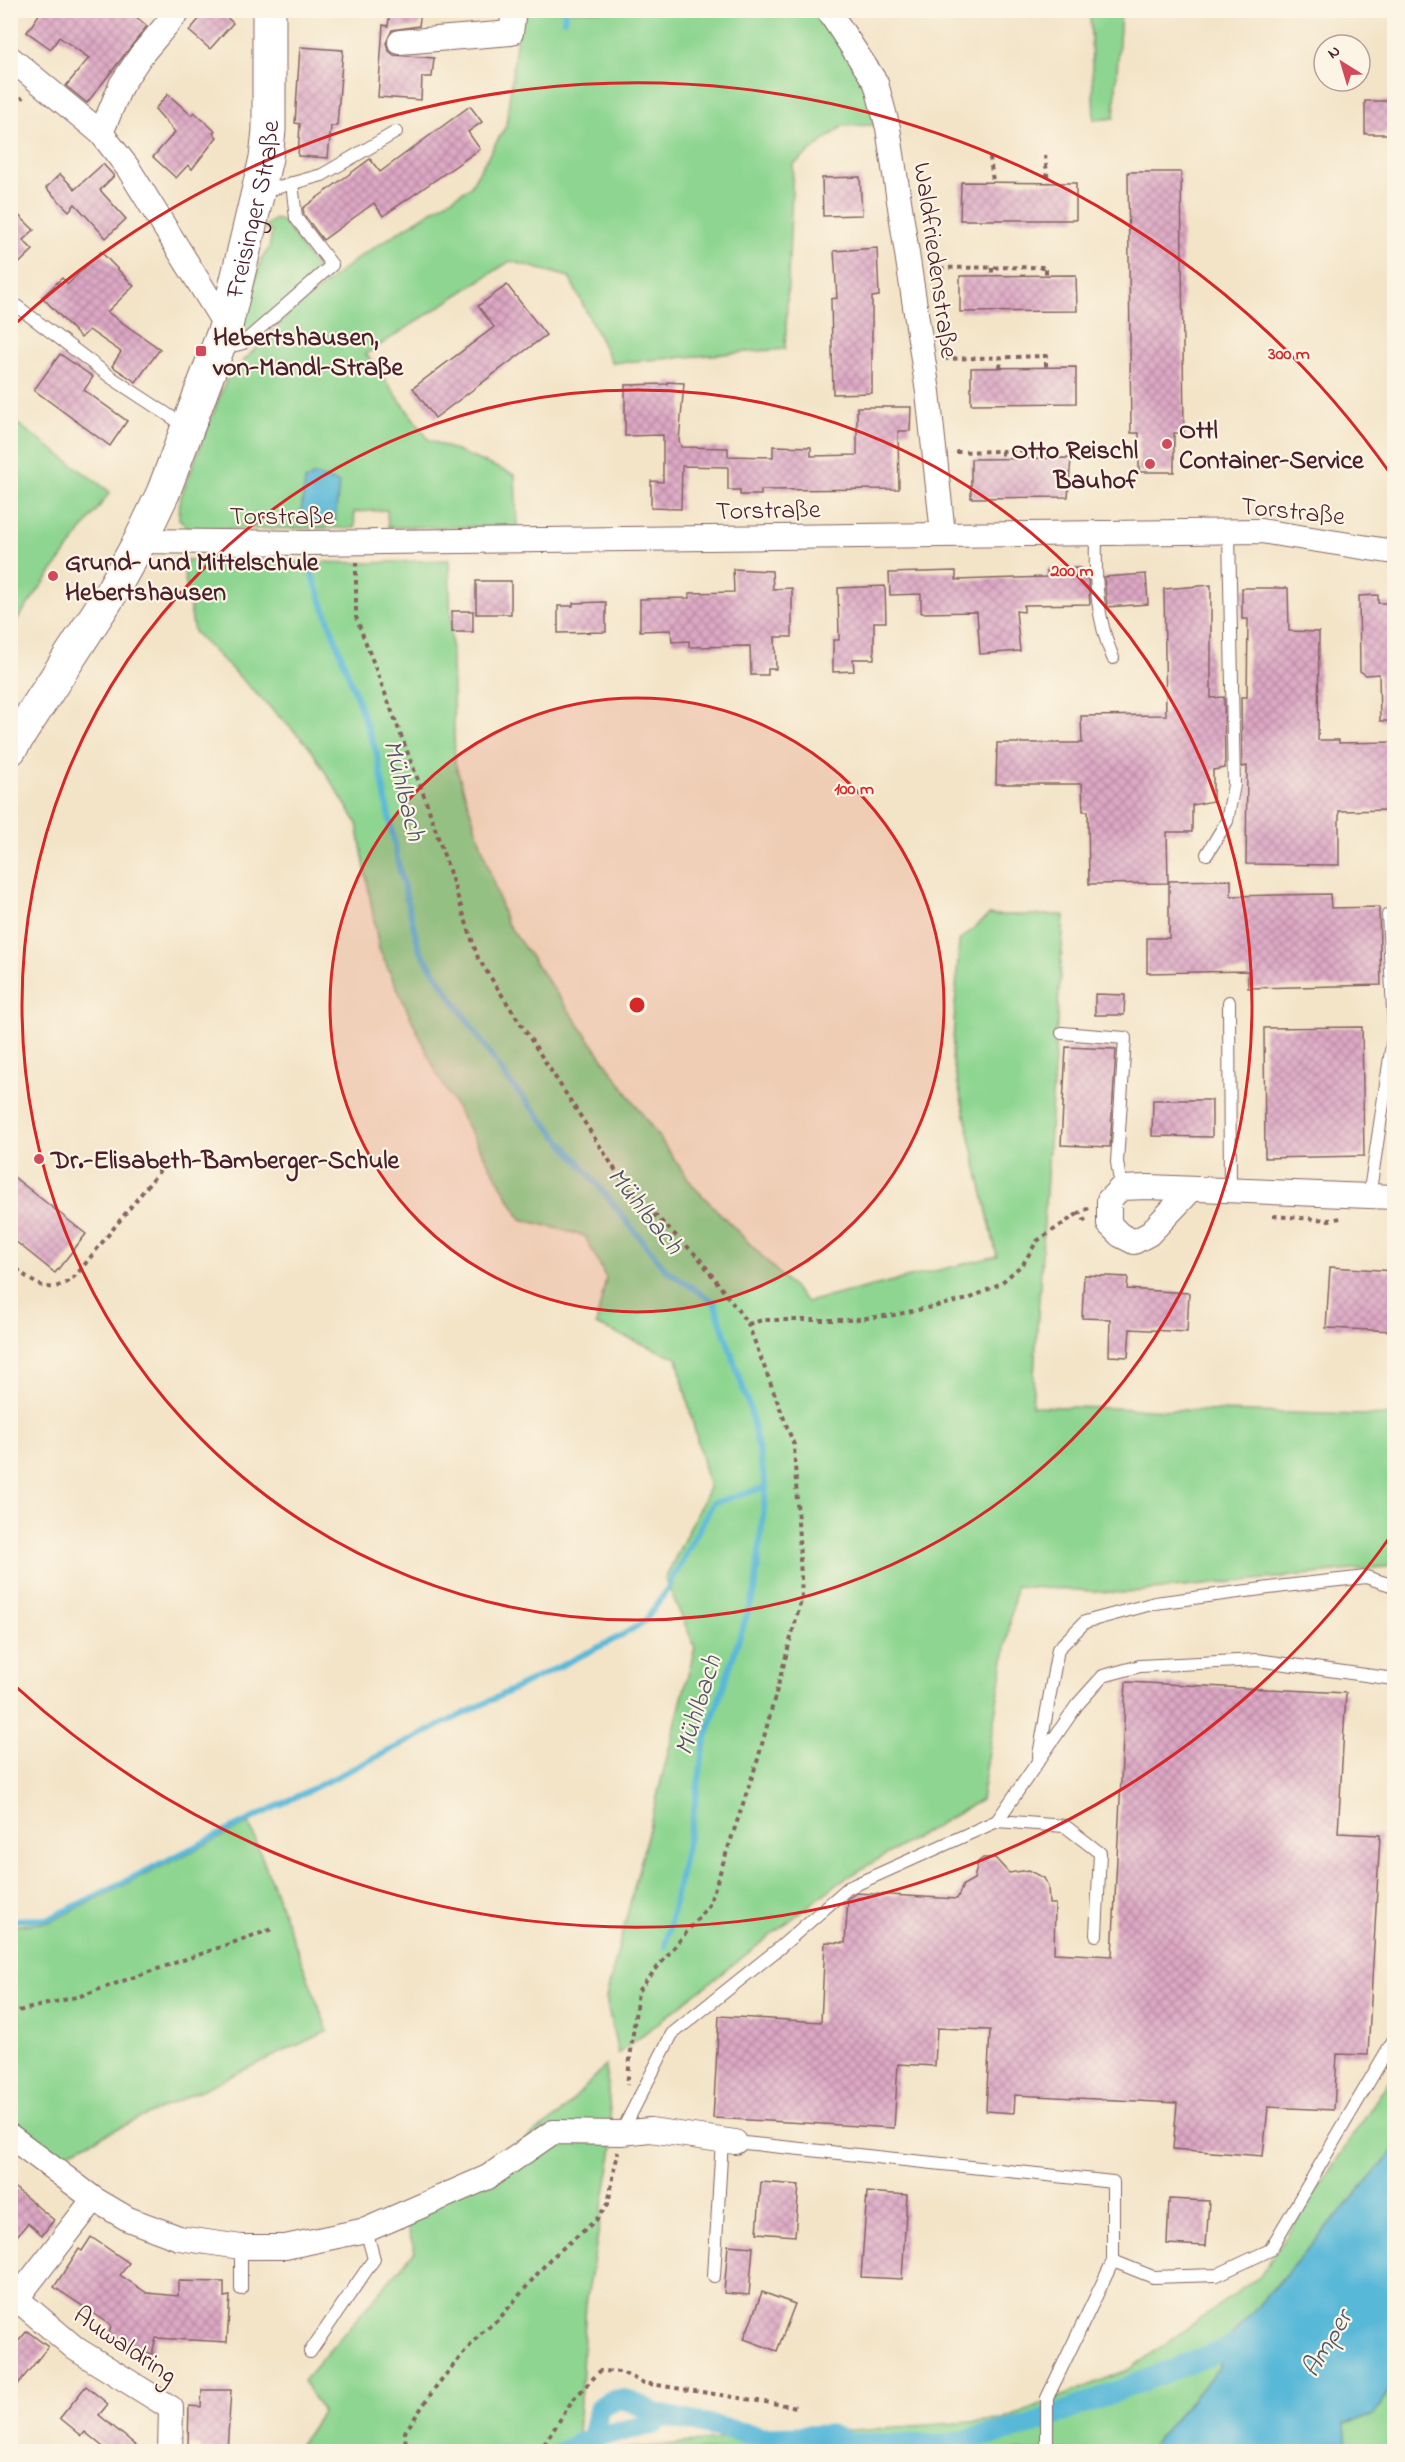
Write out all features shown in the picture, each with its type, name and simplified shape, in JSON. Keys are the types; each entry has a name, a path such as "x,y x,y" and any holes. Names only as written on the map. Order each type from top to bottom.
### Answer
{"main road":[{"name":"Freisinger Straße","path":"10,749 110,594 140,541 163,493 221,338 257,193 269,130 269,10"}],"street":[{"path":"101,133 121,85 141,55 179,10"},
{"path":"400,42 511,33 514,10"},
{"name":"Waldfriedenstraße","path":"828,10 876,82 888,128 922,359 943,534"},
{"path":"10,58 101,133 128,168 221,338"},
{"name":"Torstraße","path":"140,541 356,543 943,534 1096,535 1261,531 1395,552"},
{"path":"1191,1190 1149,1234 1134,1242 1120,1235 1109,1224 1115,1194 1191,1190 1230,1190 1395,1197"},
{"path":"10,2136 94,2199 128,2218 179,2238 241,2247 285,2247 366,2230 488,2176 553,2132 621,2133 650,2130 728,2141"},
{"name":"Auwaldring","path":"94,2199 14,2303 76,2349 171,2408 170,2451"}],"lane":[{"path":"257,193 322,175 396,132"},
{"path":"221,338 243,343 332,265 296,218 292,183"},
{"path":"10,301 112,378 188,428"},
{"path":"1207,854 1227,821 1234,785 1229,532"},
{"path":"1096,535 1098,615 1113,658"},
{"path":"1369,1197 1395,1029 1388,915"},
{"path":"1229,1002 1230,1190"},
{"path":"1062,1034 1125,1038 1115,1194"},
{"path":"1038,1759 1058,1649 1085,1622 1155,1604 1285,1586 1366,1577 1395,1586"},
{"path":"998,1821 1038,1759 1077,1705 1103,1676 1140,1666 1257,1660 1395,1679"},
{"path":"621,2133 672,2034 777,1950 848,1888 998,1821 1065,1826 1100,1853 1096,1935"},
{"path":"1113,2261 1153,2277 1217,2275 1270,2250 1395,2039"},
{"path":"714,2276 728,2141 1113,2182 1113,2261 1047,2398 1047,2451"},
{"path":"310,2352 374,2259 366,2230"},
{"path":"241,2247 241,2289"}],"path":[{"path":"1045,155 1048,183"},
{"path":"990,157 993,182"},
{"path":"909,268 1047,267 1046,275"},
{"path":"992,268 992,275"},
{"path":"922,359 1047,356 1046,367"},
{"path":"1000,368 1001,357"},
{"path":"934,453 1046,450 1047,459"},
{"path":"1002,451 1002,459"},
{"path":"356,543 356,617 426,801 478,958 627,1188 699,1258 748,1324 794,1445 802,1597 758,1759 709,1905 638,1991 627,2086"},
{"path":"10,1263 37,1286 51,1288 65,1285 77,1274 169,1159"},
{"path":"748,1324 763,1320 849,1320 894,1315 969,1299 1001,1282 1023,1263 1037,1240 1079,1213 1115,1194"},
{"path":"1079,1213 1092,1229"},
{"path":"1269,1216 1329,1220 1347,1217"},
{"path":"10,2013 80,1996 276,1928"},
{"path":"406,2451 405,2432 436,2385 480,2334 499,2319 550,2259 596,2220 608,2204 621,2133"},
{"path":"547,2451 543,2446 572,2401 600,2371 621,2372 656,2385 797,2407"}],"green space":[{"path":"520,11 819,11 871,86 875,125 843,126 793,165 785,349 612,363 569,277 510,261 366,354 429,440 515,475 517,527 388,527 387,510 354,512 355,528 190,529 179,519 180,499 227,378 291,312 359,257 470,187 506,126"},
{"path":"1090,11 1121,11 1114,118 1094,120"},
{"path":"275,219 283,221 318,271 254,330 239,337 262,257 269,249 272,232 264,227"},
{"path":"11,419 110,492 11,628"},
{"path":"182,560 367,563 449,560 455,763 506,922 694,1187 807,1302 997,1256 952,1058 959,941 989,915 1064,915 1032,1406 1394,1416 1394,1566 1122,1593 1016,1586 981,1800 842,1880 618,2054 606,1998 695,1647 665,1579 709,1488 677,1358 596,1325 606,1278 585,1236 521,1219 438,1076 379,949 357,823 309,746 194,632"},
{"path":"249,1823 328,2031 54,2158 11,2121 11,1926 50,1922"},
{"path":"606,2065 613,2148 586,2303 577,2451 295,2452 322,2411 303,2381 415,2251 401,2207 523,2141 558,2116"},
{"path":"1394,2073 1394,2151 1225,2343 1219,2368 1147,2451 599,2452 730,2438 1003,2420 1130,2369 1261,2275"},
{"path":"1394,2382 1394,2451 1347,2451 1345,2424 1374,2415"}],"water":[{"path":"315,475 339,483 335,523 300,521 305,480"},
{"name":"Amper","path":"1394,2151 1394,2382 1374,2415 1345,2424 1347,2451 1147,2451 1219,2368 1225,2343"}],"building":[{"path":"42,10 128,10 147,26 87,103 66,86 89,58 59,37 51,49 27,32"},
{"path":"207,10 219,10 233,23 210,49 189,31"},
{"path":"390,10 421,10 419,26 392,30 386,43 389,51 394,55 434,58 432,77 422,77 421,100 378,97 383,25 388,26"},
{"path":"300,47 343,50 337,126 331,126 328,158 298,156 300,124 295,123"},
{"path":"168,94 191,115 194,112 215,131 213,133 217,137 192,169 188,165 176,178 153,157 175,132 155,109"},
{"path":"1365,101 1395,101 1395,134 1365,134"},
{"path":"470,106 482,122 468,132 480,149 383,216 374,203 323,240 304,215 303,208 370,159 380,172"},
{"path":"103,164 114,176 100,190 126,219 106,238 75,204 69,211 46,188 60,174 75,189"},
{"path":"1128,172 1181,172 1184,433 1174,433 1174,472 1139,472 1139,433 1131,433"},
{"path":"860,177 862,215 823,216 822,178"},
{"path":"961,182 1076,183 1076,220 960,220"},
{"path":"10,207 34,230 23,240 33,250 10,272"},
{"path":"877,248 879,296 872,297 872,393 833,394 831,299 837,298 834,251"},
{"path":"101,252 134,286 107,312 160,349 136,382 112,366 121,352 89,330 81,338 42,297 62,278 68,284"},
{"path":"1076,275 1077,311 960,312 960,276"},
{"path":"507,285 546,335 435,418 413,388 494,327 478,306"},
{"path":"60,354 93,377 84,390 127,421 110,446 34,390"},
{"path":"1076,367 1076,403 971,404 971,368"},
{"path":"667,382 684,383 679,441 681,447 728,448 728,456 773,457 773,446 811,447 811,456 857,455 857,407 911,407 910,431 898,431 899,489 761,490 761,495 740,495 740,490 728,490 728,467 682,466 681,509 651,508 651,481 663,482 663,435 625,436 625,385 667,384"},
{"path":"1071,458 1068,497 971,498 971,459"},
{"path":"1082,568 1082,578 1088,578 1090,604 1024,605 1024,612 1016,611 1020,651 980,654 977,612 921,613 921,594 890,595 889,573 956,571 956,580 1047,577 1047,569"},
{"path":"733,569 772,571 773,589 792,588 792,637 775,637 776,669 768,669 768,675 751,675 750,646 689,647 689,641 672,642 671,630 640,631 640,599 689,598 689,593 734,592"},
{"path":"1146,574 1148,604 1107,607 1104,577"},
{"path":"476,581 511,581 511,614 476,614"},
{"path":"1211,585 1211,698 1224,697 1225,768 1213,770 1213,801 1192,805 1192,832 1167,832 1168,883 1089,884 1088,811 1083,811 1082,784 996,784 997,743 1082,743 1081,716 1166,715 1164,589"},
{"path":"885,586 886,622 874,622 874,659 853,659 854,671 833,672 833,640 839,640 838,588"},
{"path":"1242,588 1288,588 1289,631 1319,632 1318,740 1339,740 1339,743 1395,742 1395,810 1339,811 1339,865 1246,864 1247,766 1242,767 1241,697 1247,697 1248,619 1242,619"},
{"path":"1378,595 1378,603 1395,603 1395,721 1380,721 1379,674 1366,675 1360,671 1359,596"},
{"path":"606,602 606,632 558,633 558,606"},
{"path":"452,611 473,611 473,632 452,632"},
{"path":"1231,880 1231,896 1330,894 1331,908 1379,907 1381,985 1248,988 1248,971 1147,973 1147,938 1169,938 1169,881"},
{"path":"1095,994 1125,995 1124,1015 1095,1015"},
{"path":"1362,1027 1364,1156 1265,1158 1264,1028"},
{"path":"1066,1047 1116,1049 1110,1147 1061,1145"},
{"path":"1153,1100 1212,1100 1212,1137 1152,1136"},
{"path":"10,1174 86,1234 55,1273 10,1237"},
{"path":"1330,1267 1395,1271 1395,1331 1326,1328"},
{"path":"1084,1275 1128,1277 1127,1289 1189,1293 1187,1332 1130,1329 1128,1357 1109,1356 1110,1319 1082,1318"},
{"path":"1126,1682 1346,1693 1338,1833 1380,1835 1368,2055 1337,2054 1334,2110 1268,2107 1263,2156 1173,2149 1177,2103 1015,2095 1014,2113 986,2111 990,2030 937,2028 935,2066 898,2064 894,2128 713,2118 719,2016 821,2022 825,1942 845,1943 848,1899 856,1893 957,1899 963,1885 974,1879 978,1862 983,1858 995,1858 1009,1873 1029,1870 1044,1878 1048,1886 1049,1904 1055,1904 1054,1953 1112,1956"},
{"path":"761,2182 799,2185 795,2236 757,2233"},
{"path":"10,2184 54,2220 42,2235 28,2223 10,2244"},
{"path":"867,2192 907,2195 902,2279 861,2277"},
{"path":"1169,2199 1209,2201 1206,2246 1167,2244"},
{"path":"91,2237 129,2263 120,2275 147,2293 178,2296 178,2281 224,2282 224,2297 230,2296 227,2342 156,2338 152,2354 108,2340 111,2325 54,2287 79,2249 82,2251"},
{"path":"728,2245 753,2247 749,2295 724,2293"},
{"path":"762,2292 795,2304 777,2351 744,2339"},
{"path":"27,2331 48,2347 10,2394 10,2351"},
{"path":"86,2386 108,2404 99,2415 143,2451 108,2451 85,2432 82,2436 60,2418"},
{"path":"202,2390 231,2390 227,2451 200,2451 200,2446 188,2445 189,2406 201,2407"}],"waterway":[{"name":"Mühlbach","path":"564,20 565,10"},
{"name":"Mühlbach","path":"309,566 377,754 398,863 419,949 507,1079 575,1157 666,1270 714,1302 750,1409 766,1487 755,1591 705,1741 692,1822 665,1946"},
{"path":"10,1920 49,1919 621,1636 645,1621 665,1593 713,1503 766,1487"},
{"path":"562,2452 593,2437 654,2424 656,2414 764,2437 831,2435 849,2443 944,2445 1028,2426 1249,2340"},
{"path":"593,2437 599,2408 614,2400 628,2400 656,2414"}],"place":[{"name":"Hebertshausen, von-Mandl-Straße","path":"201,351"},
{"name":"Ottl Container-Service","path":"1167,444"},
{"name":"Otto Reischl Bauhof","path":"1150,464"},
{"name":"Grund- und Mittelschule Hebertshausen","path":"53,576"},
{"name":"Dr.-Elisabeth-Bamberger-Schule","path":"39,1159"}]}
